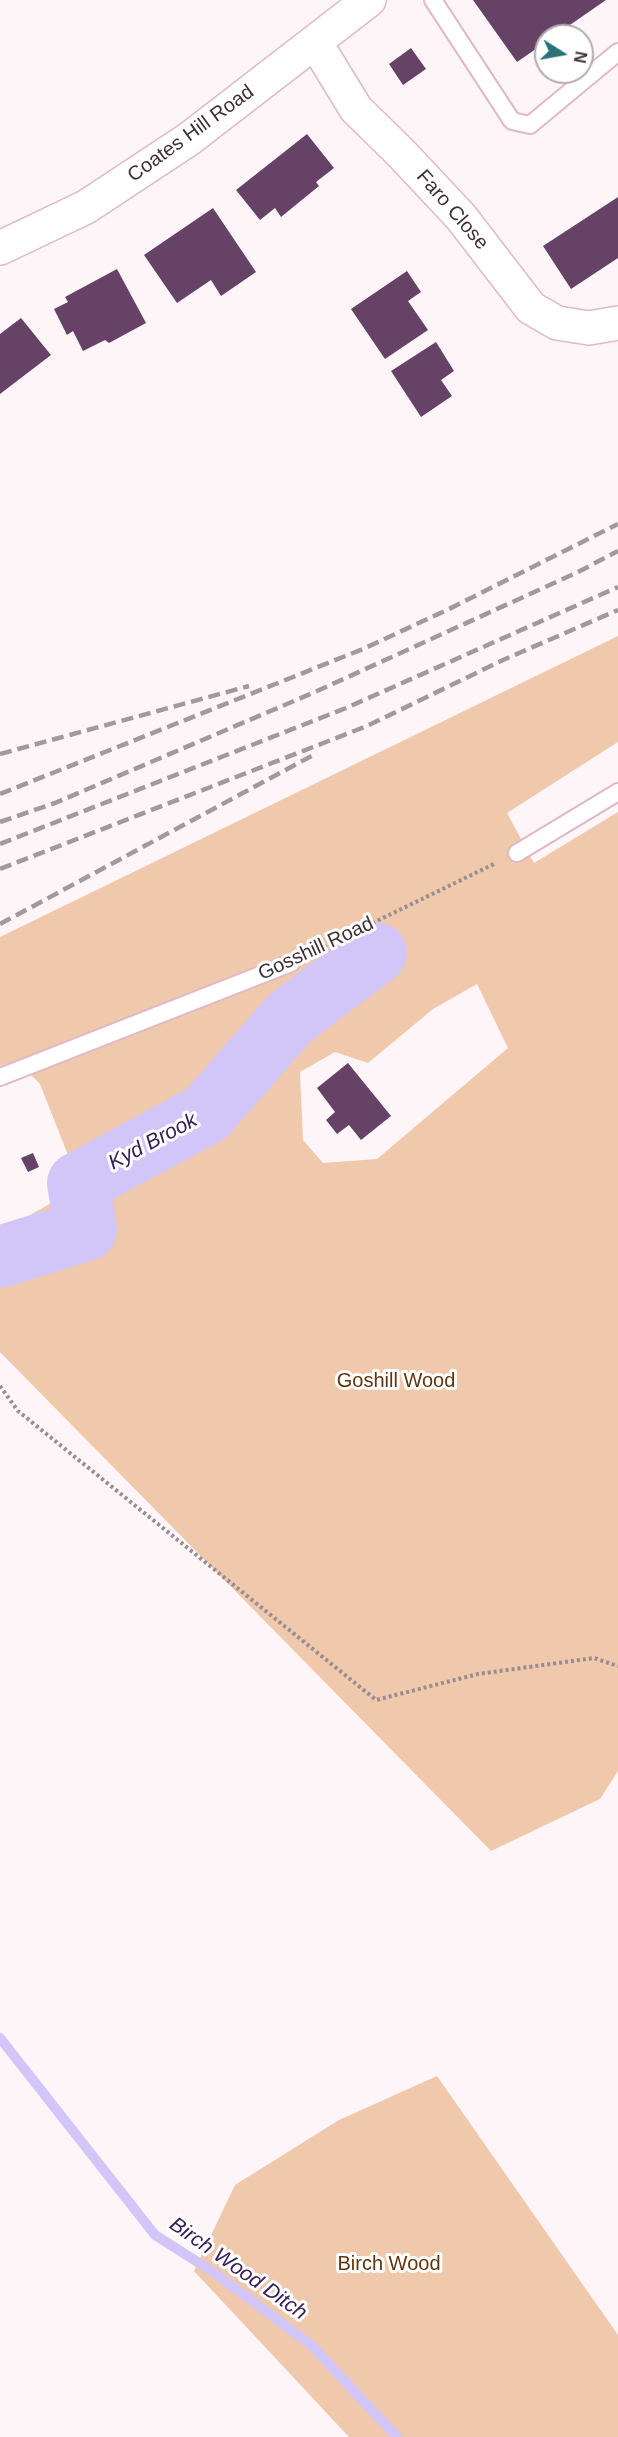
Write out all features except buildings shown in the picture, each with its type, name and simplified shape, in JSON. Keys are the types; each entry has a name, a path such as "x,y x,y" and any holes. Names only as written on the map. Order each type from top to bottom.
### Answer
{"street":[{"name":"Coates Hill Road","path":"0,248 86,207 189,140 369,0"},
{"name":"Faro Close","path":"315,42 356,109 461,217 531,308 557,323 589,328 618,323"}],"lane":[{"path":"433,0 512,121 530,125 618,52"},
{"path":"517,853 618,792"},
{"name":"Gosshill Road","path":"0,1077 291,963"}],"path":[{"name":"Gosshill Road","path":"291,963 517,853"},
{"path":"0,1386 18,1411 376,1700 478,1674 594,1658 618,1666"}],"green space":[{"name":"Goshill Wood","path":"618,636 618,742 507,813 534,863 618,812 618,1771 600,1799 491,1851 0,1352 0,1232 62,1197 75,1173 40,1084 17,1061 0,1066 0,937","holes":["477,984 508,1048 377,1159 323,1163 303,1140 300,1072 335,1052 368,1063 433,1009"]},
{"name":"Birch Wood","path":"437,2076 618,2335 618,2437 349,2437 194,2271 235,2185 339,2120"}],"waterway":[{"name":"Kyd Brook","path":"0,1257 86,1230 78,1183 206,1114 290,1018 376,953"},
{"name":"Birch Wood Ditch","path":"0,2038 155,2235 215,2273 312,2346 397,2437"}],"railway":[{"path":"0,794 363,649 449,609 618,524"},
{"path":"0,822 55,803 315,692 576,573 618,551"},
{"path":"0,844 346,708 618,587"},
{"path":"0,869 367,726 503,660 618,610"},
{"path":"0,754 249,686"},
{"path":"0,924 317,753"}]}
